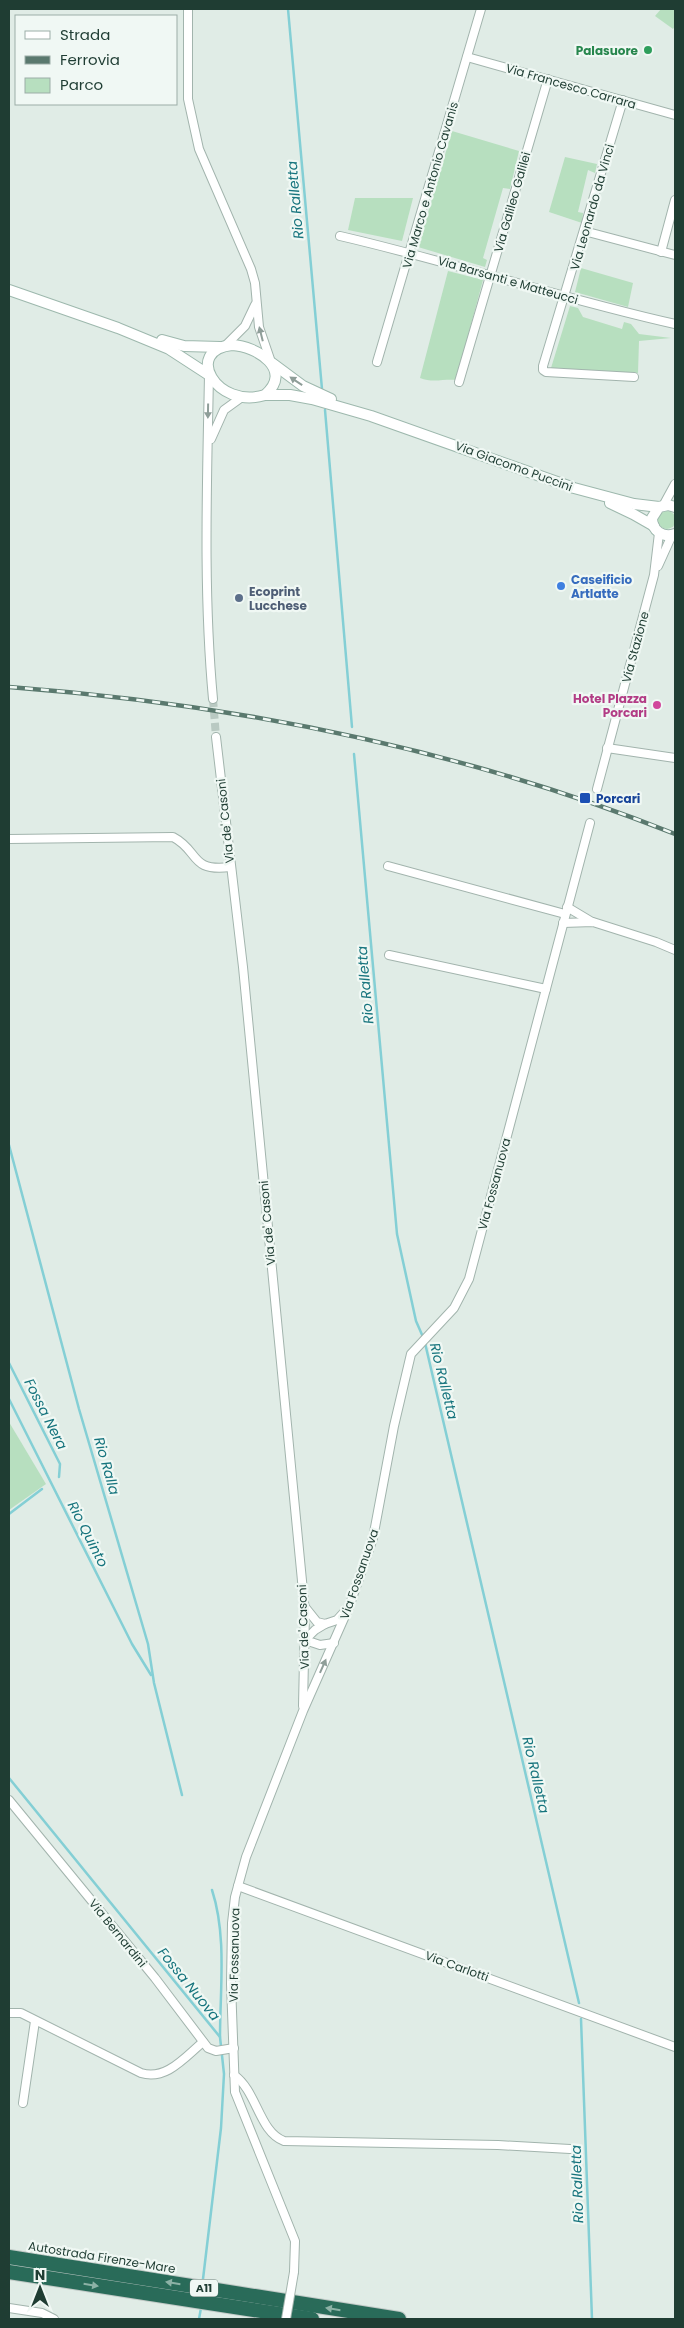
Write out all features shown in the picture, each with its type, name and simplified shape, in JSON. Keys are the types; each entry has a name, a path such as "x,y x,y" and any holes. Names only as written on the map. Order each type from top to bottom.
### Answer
{"highway":[{"name":"Autostrada Firenze-Mare","path":"9,2257 399,2319"},
{"name":"A11","path":"9,2272 312,2319"}],"main road":[{"name":"Via Giacomo Puccini","path":"9,290 118,328 169,349 209,375 222,389 242,397 265,395 302,396 371,416 574,488 634,504 675,507"},
{"name":"Via Giacomo Puccini","path":"118,328 176,344 247,347 260,352 272,363 308,388 371,416"},
{"path":"209,375 210,357 222,347"},
{"path":"265,395 274,383 275,376 272,363"},
{"path":"574,488 625,510 656,530 673,534"},
{"path":"656,530 652,518 661,506"}],"street":[{"path":"188,9 188,99 199,149 249,263 255,283 261,336 272,363"},
{"name":"Via Marco e Antonio Cavanis","path":"377,362 482,9"},
{"name":"Via Francesco Carrara","path":"467,57 675,115"},
{"name":"Via Galileo Galilei","path":"459,382 548,79"},
{"name":"Via Leonardo da Vinci","path":"623,100 543,370 634,377"},
{"path":"661,252 675,200"},
{"path":"584,231 675,255"},
{"name":"Via Barsanti e Matteucci","path":"340,236 411,252 565,296 675,324"},
{"path":"222,347 245,326 256,303"},
{"path":"209,375 205,528 213,699"},
{"path":"208,448 220,416 224,410 242,397"},
{"path":"661,506 675,484"},
{"name":"Via Stazione","path":"597,789 654,575 656,530"},
{"path":"654,575 673,534"},
{"name":"Via de' Casoni","path":"216,737 244,977 304,1606 306,1640 303,1711"},
{"path":"608,748 675,758"},
{"name":"Via Fossanuova","path":"286,2319 294,2272 295,2241 238,2102 234,2075 226,2049 232,1934 238,1886 246,1857 303,1711 349,1607 373,1538 404,1380 411,1354 454,1308 469,1279 590,823"},
{"path":"9,840 173,837 182,842 197,862 206,867 230,867"},
{"path":"388,866 594,922 675,950"},
{"path":"565,915 594,922"},
{"path":"656,942 675,943"},
{"path":"389,955 546,989"},
{"path":"304,1606 317,1622 325,1624"},
{"path":"334,1643 320,1645 306,1640 315,1630 337,1620 349,1607"},
{"name":"Via Bernardini","path":"9,1800 155,1978 203,2042 210,2050 226,2049"},
{"name":"Via Carlotti","path":"238,1886 675,2047"},
{"path":"9,2013 20,2013 141,2073 152,2076 167,2071 203,2042"},
{"path":"23,2103 35,2021"},
{"path":"234,2075 248,2089 273,2135 284,2141 498,2145 570,2149"},
{"path":"9,2308 42,2313 54,2319"}],"green space":[{"path":"661,9 675,9 675,26 673,29 655,16"},
{"path":"452,131 519,151 510,189 503,188 483,258 487,260 485,267 418,247"},
{"path":"565,157 597,164 595,173 588,170 578,212 583,213 582,223 549,212"},
{"path":"355,198 413,198 402,241 348,230"},
{"path":"581,268 633,283 628,307 575,292"},
{"path":"448,271 483,280 456,380 433,381 420,378"},
{"path":"570,306 578,308 583,317 622,329 624,322 631,324 639,334 671,338 639,341 638,373 551,368"},
{"path":"667,511 674,513 676,520 674,527 667,529 660,527 658,520 660,513"},
{"path":"9,1422 46,1484 9,1510"}],"waterway":[{"name":"Rio Ralletta","path":"288,9 322,389"},
{"name":"Rio Ralletta","path":"325,410 352,727"},
{"name":"Rio Ralletta","path":"354,754 397,1234 416,1321 423,1337"},
{"name":"Rio Ralla","path":"9,1145 79,1409 148,1644 154,1683 182,1795"},
{"name":"Rio Ralletta","path":"425,1343 579,2003"},
{"name":"Fossa Nera","path":"9,1363 60,1464 59,1477"},
{"name":"Rio Quinto","path":"9,1399 132,1644 151,1675"},
{"name":"Fossa Nera","path":"9,1514 42,1489"},
{"name":"Fossa Nuova","path":"9,1778 220,2037 224,2074 221,2128 203,2279"},
{"name":"Rio Ralla","path":"212,1890 217,1908 221,1944 220,2037"},
{"name":"Rio Ralletta","path":"581,2019 592,2319"},
{"name":"Fossa Nuova","path":"199,2319 201,2308"}],"tunnel":[{"path":"213,699 216,737"}],"railway":[{"path":"9,687 179,705 348,735 514,778 595,804 675,834"}],"place":[{"name":"Palasuore","path":"648,50"},
{"name":"Caseificio Artlatte","path":"561,586"},
{"name":"Ecoprint Lucchese","path":"239,598"},
{"name":"Hotel Plazza Porcari","path":"657,705"},
{"name":"Porcari","path":"585,798"}]}
